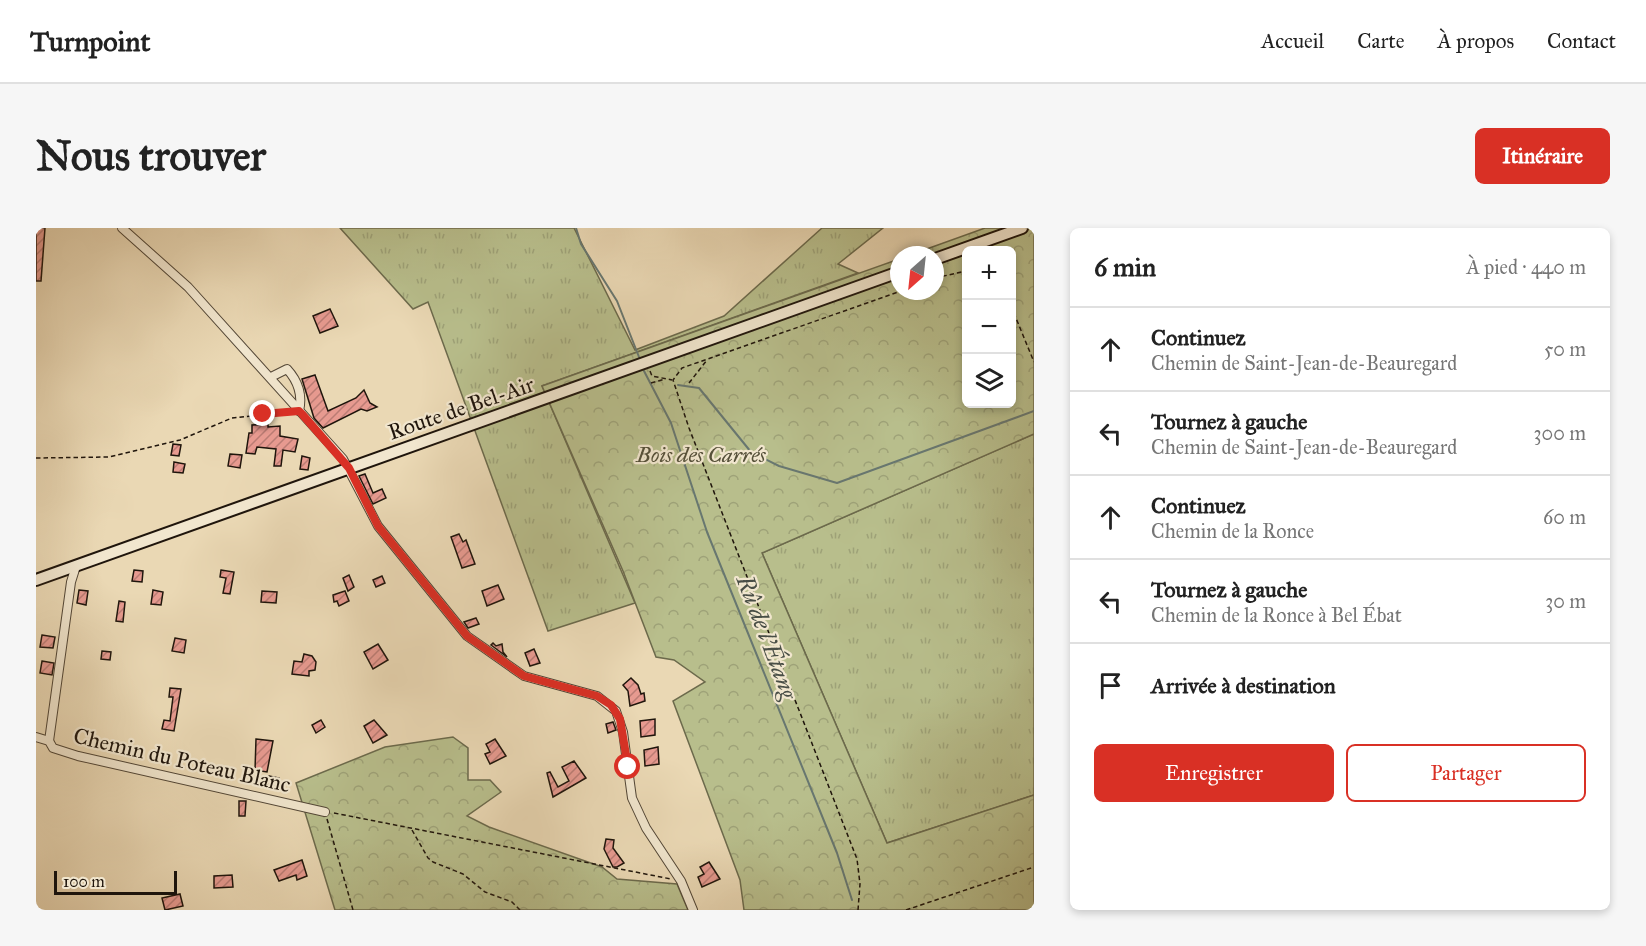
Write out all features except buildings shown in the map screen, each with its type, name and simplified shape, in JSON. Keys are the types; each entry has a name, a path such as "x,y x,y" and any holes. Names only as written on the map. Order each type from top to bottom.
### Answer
{"main road":[{"path":"944,256 1022,228"},
{"name":"Route de Bel-Air","path":"36,580 890,275"}],"street":[{"path":"122,228 188,287 271,377 349,468 378,526 445,611 478,646 524,676 597,696 616,711 623,732 632,798 646,828 681,880 693,910"},
{"path":"271,377 287,369 292,375 300,392 299,411"},
{"path":"49,741 71,582 76,566"},
{"name":"Chemin du Poteau Blanc","path":"36,737 49,741 53,748 78,756 325,812"}],"path":[{"path":"944,276 962,272"},
{"path":"673,380 682,368 890,295"},
{"path":"1016,318 1034,362"},
{"path":"689,383 707,360"},
{"path":"652,376 673,380"},
{"path":"651,383 666,379"},
{"path":"673,380 689,428 846,826 860,871 858,910"},
{"path":"36,458 108,458 175,441 232,418 299,411"},
{"path":"353,910 325,812 681,880"},
{"path":"411,829 428,858 433,862 463,874 485,892 512,903 520,910"},
{"path":"906,910 1034,867"}],"green space":[{"path":"340,228 574,228 635,350 724,316 822,228 883,228 838,264 858,273 542,386 635,603 548,631 428,302 413,309"},
{"name":"Bois des Carrés","path":"985,228 1034,228 1034,434 762,553 887,843 1034,795 1034,910 744,910 740,880 673,701 705,682 674,660 656,657 623,571 542,386 890,262 890,300 944,300 944,246 935,246"},
{"path":"1034,434 1034,795 887,843 762,553"},
{"path":"453,737 468,748 468,780 490,780 501,792 467,816 489,827 602,867 617,879 677,884 688,910 335,910 296,783 385,747"}],"waterway":[{"path":"576,228 581,244 617,301 639,357"},
{"name":"Rû de l'Étang","path":"644,371 671,423 707,532 837,853 852,900"},
{"path":"678,385 699,388 751,452 779,466 837,483 1034,411"}],"route":[{"path":"263,414 299,411 302,414 343,459 356,480 369,512 392,546 445,611 478,646 514,671 534,681 597,696 611,705 620,719 628,767"}]}
